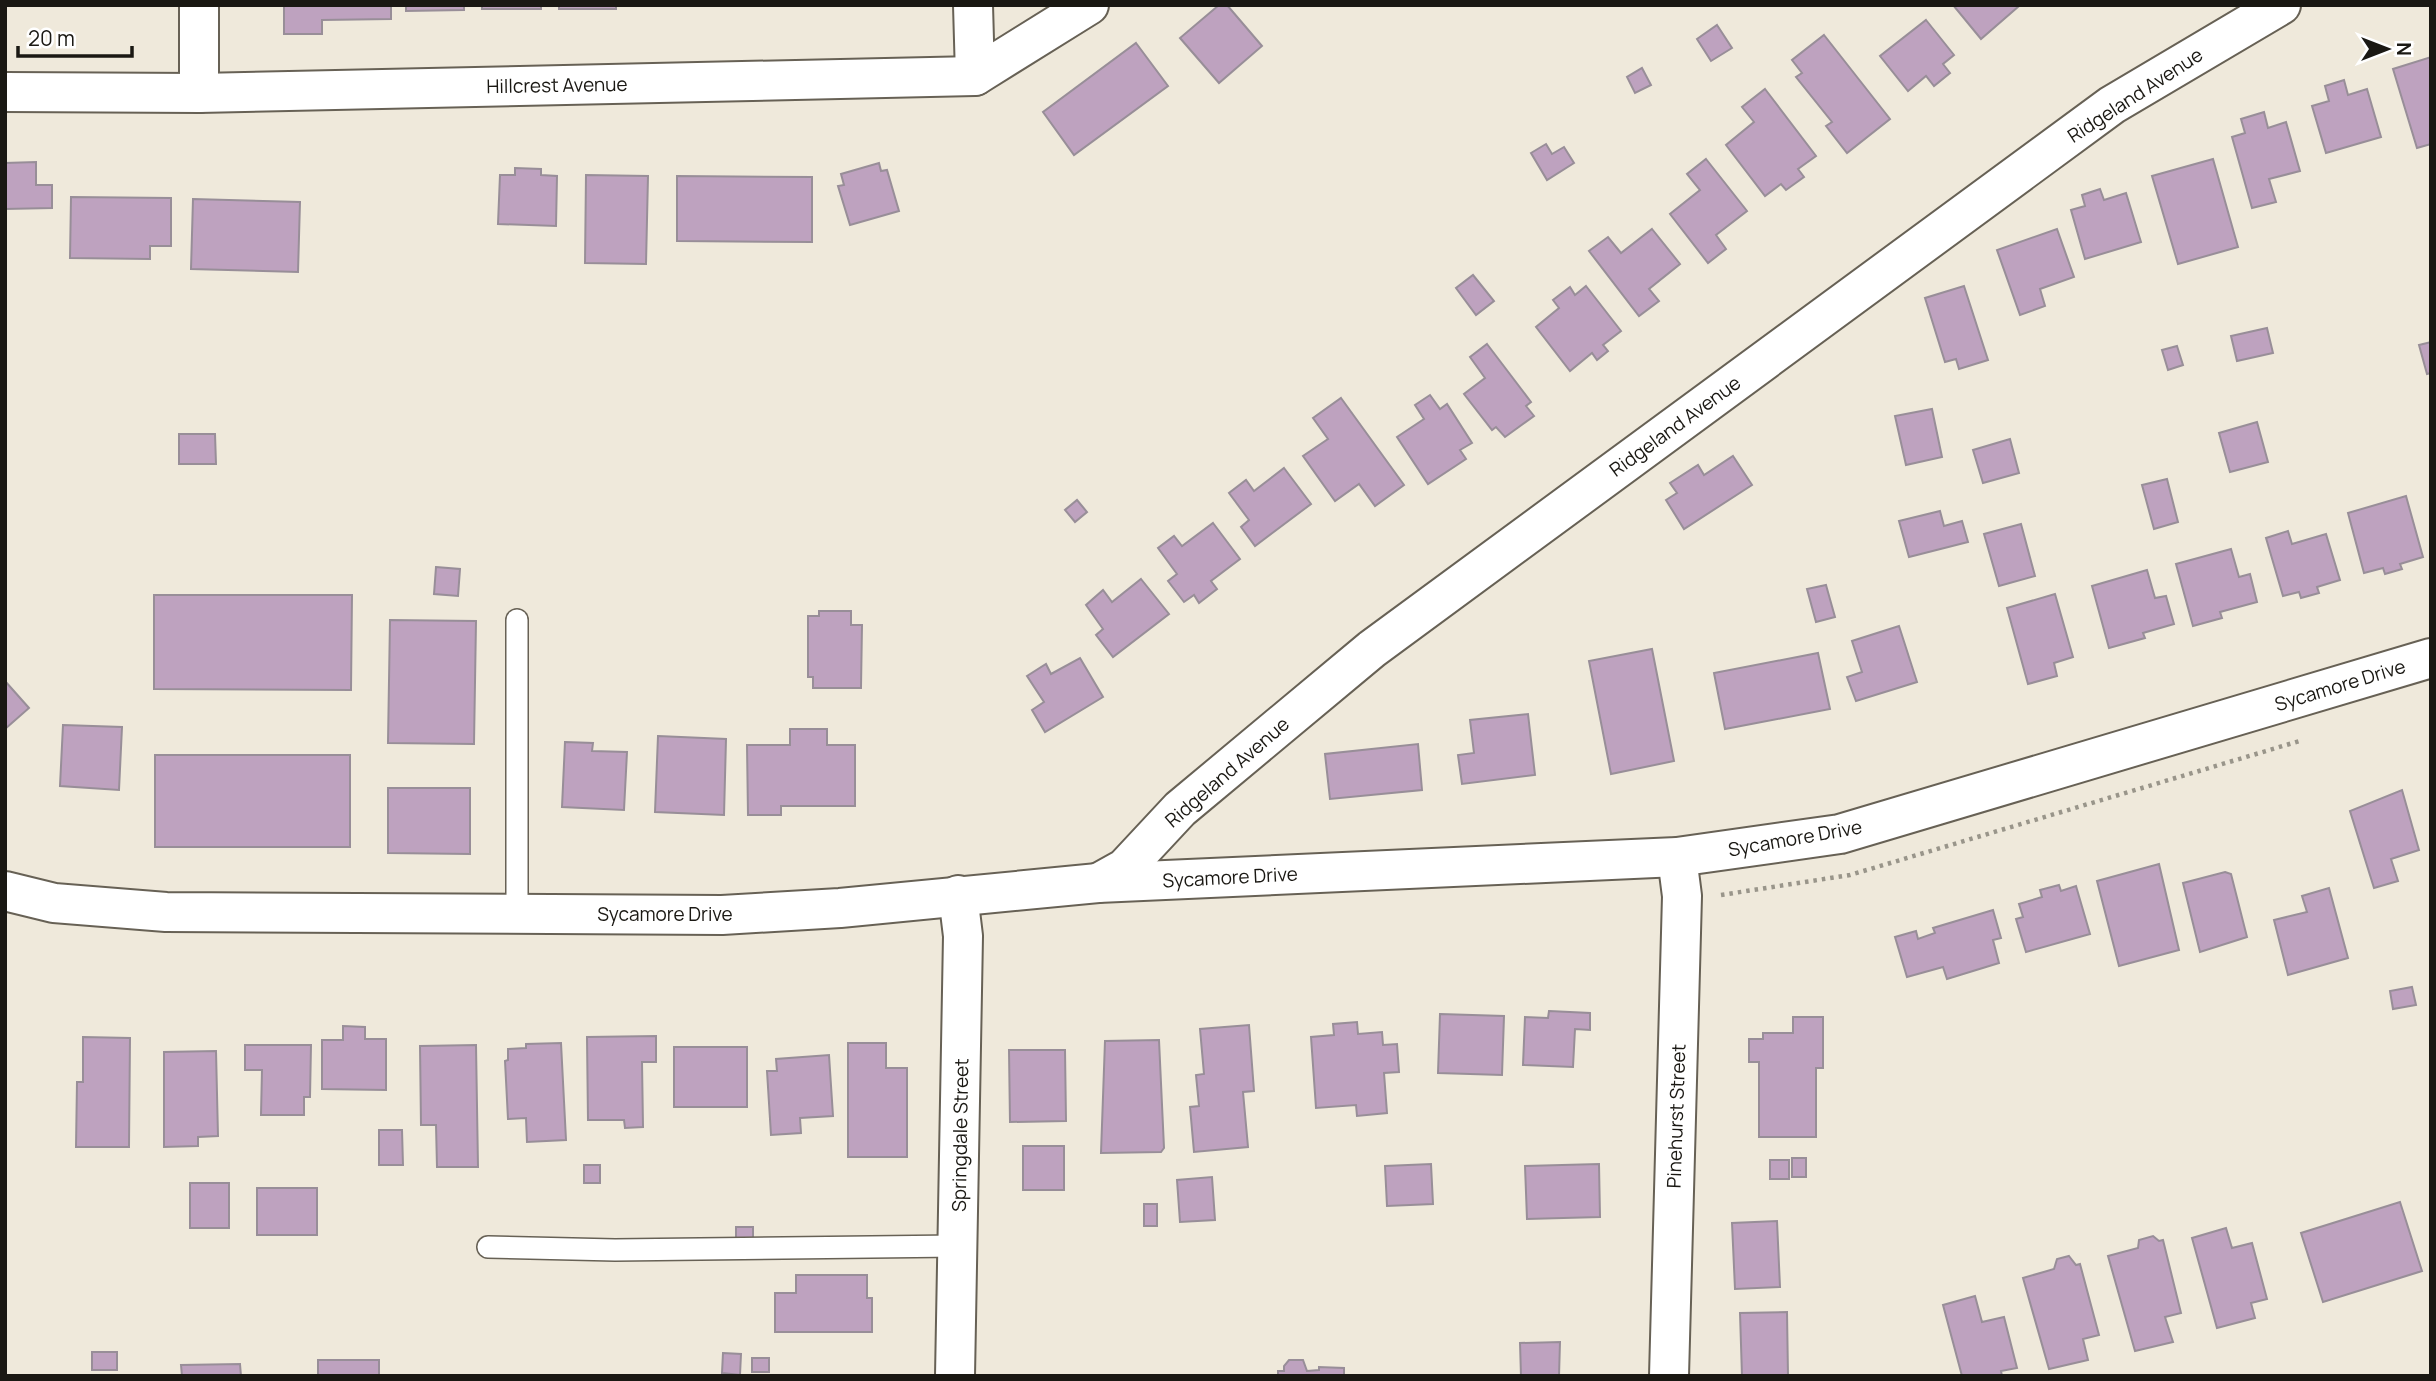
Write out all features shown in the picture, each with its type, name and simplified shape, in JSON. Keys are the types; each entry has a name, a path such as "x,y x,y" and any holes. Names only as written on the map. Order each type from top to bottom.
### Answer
{"street":[{"path":"199,5 199,93"},
{"path":"973,5 975,76"},
{"path":"975,76 1089,5"},
{"name":"Ridgeland Avenue","path":"1098,883 1125,868 1180,809 1371,649 2112,105 2281,5"},
{"name":"Hillcrest Avenue","path":"5,92 199,93 975,76"},
{"name":"Sycamore Drive","path":"5,891 54,903 166,912 722,915 840,908 1098,883 1677,857 1840,834 2431,658"},
{"name":"Pinehurst Street","path":"1669,1376 1682,896 1677,857"},
{"name":"Springdale Street","path":"955,1376 963,936 958,895"}],"lane":[{"path":"517,620 517,914"},
{"path":"488,1247 615,1250 958,1246"}],"building":[{"path":"284,5 391,5 391,19 322,20 322,34 284,34"},
{"path":"406,5 464,5 464,10 406,11"},
{"path":"482,5 541,5 541,9 482,9"},
{"path":"559,5 616,5 616,9 559,9"},
{"path":"1219,5 1227,5 1262,46 1219,83 1180,38"},
{"path":"1953,5 2019,5 2019,6 1981,39"},
{"path":"1926,20 1954,55 1943,64 1950,73 1934,86 1926,76 1908,91 1880,56"},
{"path":"1717,25 1732,48 1711,61 1697,39"},
{"path":"1824,35 1890,119 1847,153 1826,126 1832,122 1796,77 1802,73 1792,60"},
{"path":"1136,43 1168,86 1074,155 1043,112"},
{"path":"2431,57 2431,144 2417,148 2393,69"},
{"path":"1642,68 1651,85 1635,93 1627,77"},
{"path":"2344,80 2348,95 2367,89 2381,137 2326,153 2312,106 2329,101 2325,86"},
{"path":"1765,89 1816,156 1798,169 1804,177 1786,190 1781,184 1765,196 1726,145 1754,122 1742,107"},
{"path":"2264,112 2268,128 2286,122 2300,171 2269,179 2276,202 2252,208 2232,137 2245,133 2241,119"},
{"path":"1546,144 1552,154 1564,147 1574,163 1547,180 1531,153"},
{"path":"1706,159 1747,211 1716,235 1726,249 1708,263 1670,214 1700,190 1687,174"},
{"path":"2213,159 2238,247 2178,264 2152,176"},
{"path":"36,162 36,185 52,185 52,208 5,209 5,163"},
{"path":"879,163 881,171 887,170 899,211 850,225 838,186 844,185 841,174"},
{"path":"515,168 541,169 541,175 557,176 556,226 498,224 500,175 515,175"},
{"path":"586,175 648,176 646,264 585,263"},
{"path":"677,176 812,177 812,242 677,241"},
{"path":"2100,189 2104,200 2126,193 2141,242 2085,259 2071,210 2085,206 2082,195"},
{"path":"71,197 171,198 171,246 150,246 150,259 70,258"},
{"path":"193,199 300,202 298,272 191,269"},
{"path":"1652,229 1680,264 1649,289 1659,301 1639,316 1589,251 1608,237 1621,253"},
{"path":"2057,229 2074,277 2040,289 2045,306 2020,315 1997,250"},
{"path":"1473,275 1494,301 1476,315 1456,288"},
{"path":"1586,286 1621,331 1603,345 1608,351 1597,360 1592,353 1570,371 1536,327 1559,308 1553,300 1570,287 1575,295"},
{"path":"1964,286 1988,360 1959,369 1956,359 1945,362 1925,298"},
{"path":"2267,328 2273,353 2237,361 2231,336"},
{"path":"2431,342 2431,373 2427,374 2419,345"},
{"path":"1487,344 1531,402 1526,406 1534,416 1505,437 1496,427 1492,430 1464,394 1485,378 1470,357"},
{"path":"2177,346 2183,365 2168,370 2162,350"},
{"path":"1430,395 1440,409 1447,404 1472,443 1460,450 1466,459 1428,484 1397,437 1424,419 1415,405"},
{"path":"1341,398 1404,485 1375,506 1359,484 1335,501 1303,456 1328,439 1313,418"},
{"path":"1932,409 1942,457 1906,465 1895,416"},
{"path":"2257,422 2268,462 2230,472 2219,433"},
{"path":"179,434 215,434 216,464 179,464"},
{"path":"2010,439 2019,473 1983,483 1973,450"},
{"path":"1733,456 1752,485 1684,529 1666,500 1677,493 1670,483 1698,465 1704,475"},
{"path":"1284,468 1311,504 1255,546 1241,527 1249,520 1229,493 1246,480 1254,491"},
{"path":"2167,479 2178,522 2154,529 2142,485"},
{"path":"2406,496 2423,557 2400,564 2402,569 2385,574 2383,568 2364,573 2348,513"},
{"path":"1077,500 1087,512 1075,522 1065,510"},
{"path":"1940,511 1944,526 1962,521 1968,542 1909,557 1899,521"},
{"path":"1213,523 1240,559 1211,581 1217,589 1199,603 1194,595 1184,602 1168,581 1177,574 1158,548 1174,536 1182,546"},
{"path":"2021,524 2035,576 1999,586 1984,534"},
{"path":"2288,531 2292,544 2326,534 2340,580 2317,587 2319,593 2301,598 2299,592 2283,596 2266,538"},
{"path":"2231,549 2239,577 2250,574 2257,602 2220,612 2222,618 2193,626 2176,564"},
{"path":"436,567 460,569 458,596 434,594"},
{"path":"2147,570 2155,598 2166,596 2174,624 2143,633 2145,638 2109,648 2092,586"},
{"path":"1141,579 1169,614 1113,657 1096,635 1103,629 1086,605 1103,590 1112,602"},
{"path":"1826,585 1835,617 1816,622 1807,589"},
{"path":"2055,594 2073,657 2054,663 2057,676 2028,684 2007,608"},
{"path":"154,595 352,595 351,690 154,689"},
{"path":"819,611 851,611 851,625 862,625 861,688 813,688 813,677 808,677 808,616 819,616"},
{"path":"390,620 476,621 474,744 388,743"},
{"path":"1899,626 1917,682 1856,701 1847,677 1862,672 1852,641"},
{"path":"1652,649 1674,761 1611,774 1589,661"},
{"path":"1818,653 1830,709 1725,729 1714,673"},
{"path":"1080,658 1103,697 1045,732 1032,710 1044,702 1027,676 1046,664 1051,674"},
{"path":"5,681 29,708 5,729"},
{"path":"1528,714 1535,775 1462,784 1458,755 1474,753 1470,720"},
{"path":"63,725 122,727 119,790 60,786"},
{"path":"790,729 827,729 827,745 855,745 855,806 781,806 781,815 748,815 747,745 790,745"},
{"path":"658,736 726,739 724,815 655,812"},
{"path":"565,742 593,743 592,751 627,752 624,810 562,807"},
{"path":"1418,744 1422,790 1330,799 1325,754"},
{"path":"155,755 350,755 350,847 155,847"},
{"path":"388,788 470,788 470,854 388,853"},
{"path":"2402,790 2419,850 2391,859 2398,881 2374,888 2350,811"},
{"path":"2159,864 2179,950 2119,966 2097,881"},
{"path":"2225,872 2231,874 2247,937 2200,952 2183,883"},
{"path":"2059,885 2061,891 2076,886 2090,934 2026,952 2016,919 2023,917 2019,904 2042,897 2040,890"},
{"path":"2329,888 2348,958 2288,975 2274,920 2307,912 2302,896"},
{"path":"1993,910 2001,938 1993,940 1999,963 1947,979 1943,967 1907,977 1895,937 1916,931 1918,939 1935,933 1933,928"},
{"path":"2412,987 2416,1005 2393,1009 2390,991"},
{"path":"1549,1011 1590,1013 1590,1030 1575,1029 1573,1067 1523,1065 1525,1017 1548,1018"},
{"path":"1440,1014 1504,1016 1502,1075 1438,1073"},
{"path":"1793,1017 1823,1017 1823,1068 1816,1068 1816,1137 1759,1137 1759,1062 1749,1062 1749,1039 1763,1039 1763,1033 1793,1033"},
{"path":"1357,1022 1358,1034 1382,1032 1383,1045 1397,1044 1399,1072 1384,1073 1387,1113 1357,1116 1356,1105 1316,1108 1311,1037 1334,1035 1333,1024"},
{"path":"1249,1025 1254,1091 1243,1092 1248,1147 1194,1152 1190,1107 1199,1106 1196,1075 1204,1074 1200,1029"},
{"path":"343,1026 365,1027 365,1039 386,1039 386,1090 322,1089 322,1040 343,1040"},
{"path":"656,1036 656,1062 642,1062 643,1127 625,1128 624,1120 588,1120 587,1037"},
{"path":"83,1037 130,1038 129,1147 76,1147 77,1082 83,1082"},
{"path":"1159,1040 1164,1148 1161,1152 1101,1153 1105,1041"},
{"path":"561,1043 566,1140 527,1142 526,1118 508,1119 505,1061 508,1060 508,1049 526,1048 526,1044"},
{"path":"848,1043 886,1043 886,1068 907,1068 907,1157 848,1157"},
{"path":"245,1045 311,1045 310,1097 304,1097 304,1115 261,1115 262,1070 245,1070"},
{"path":"476,1045 478,1167 437,1167 436,1125 421,1125 420,1046"},
{"path":"674,1047 747,1047 747,1107 674,1107"},
{"path":"1009,1050 1065,1050 1066,1121 1010,1122"},
{"path":"216,1051 218,1136 198,1137 198,1146 164,1147 164,1052"},
{"path":"829,1055 833,1116 800,1118 801,1133 771,1135 767,1071 777,1071 776,1059"},
{"path":"379,1130 402,1130 403,1165 379,1165"},
{"path":"1023,1146 1064,1146 1064,1190 1023,1190"},
{"path":"1792,1158 1806,1158 1806,1177 1792,1177"},
{"path":"1770,1160 1789,1160 1789,1179 1770,1179"},
{"path":"1431,1164 1433,1204 1387,1206 1385,1166"},
{"path":"1599,1164 1600,1217 1527,1219 1525,1166"},
{"path":"584,1165 600,1165 600,1183 584,1183"},
{"path":"1212,1177 1215,1220 1180,1222 1177,1180"},
{"path":"190,1183 229,1183 229,1228 190,1228"},
{"path":"257,1188 317,1188 317,1235 257,1235"},
{"path":"2400,1202 2422,1271 2323,1302 2301,1233"},
{"path":"1144,1204 1157,1204 1157,1226 1144,1226"},
{"path":"1777,1221 1780,1287 1735,1289 1732,1223"},
{"path":"736,1227 753,1227 753,1240 736,1240"},
{"path":"2226,1228 2232,1248 2252,1243 2267,1299 2251,1303 2255,1318 2217,1328 2192,1238"},
{"path":"2153,1236 2159,1241 2163,1240 2181,1313 2165,1317 2173,1342 2135,1351 2108,1256 2138,1248 2139,1240"},
{"path":"2069,1256 2076,1265 2080,1264 2099,1335 2083,1339 2088,1360 2049,1369 2023,1278 2054,1269 2057,1259"},
{"path":"796,1275 867,1275 867,1298 872,1298 872,1332 775,1332 775,1293 796,1293"},
{"path":"1975,1296 1982,1322 2004,1317 2017,1368 2001,1371 2002,1376 1962,1376 1943,1305"},
{"path":"1787,1312 1788,1376 1742,1376 1740,1313"},
{"path":"1560,1342 1559,1376 1521,1376 1520,1343"},
{"path":"92,1352 117,1352 117,1370 92,1370"},
{"path":"723,1353 741,1354 740,1375 722,1373"},
{"path":"752,1358 769,1358 769,1372 752,1372"},
{"path":"318,1360 379,1360 379,1376 318,1376"},
{"path":"1289,1360 1303,1360 1307,1371 1319,1370 1319,1367 1344,1368 1344,1376 1278,1376 1278,1371 1284,1371"},
{"path":"240,1364 241,1376 182,1376 181,1365"}]}
